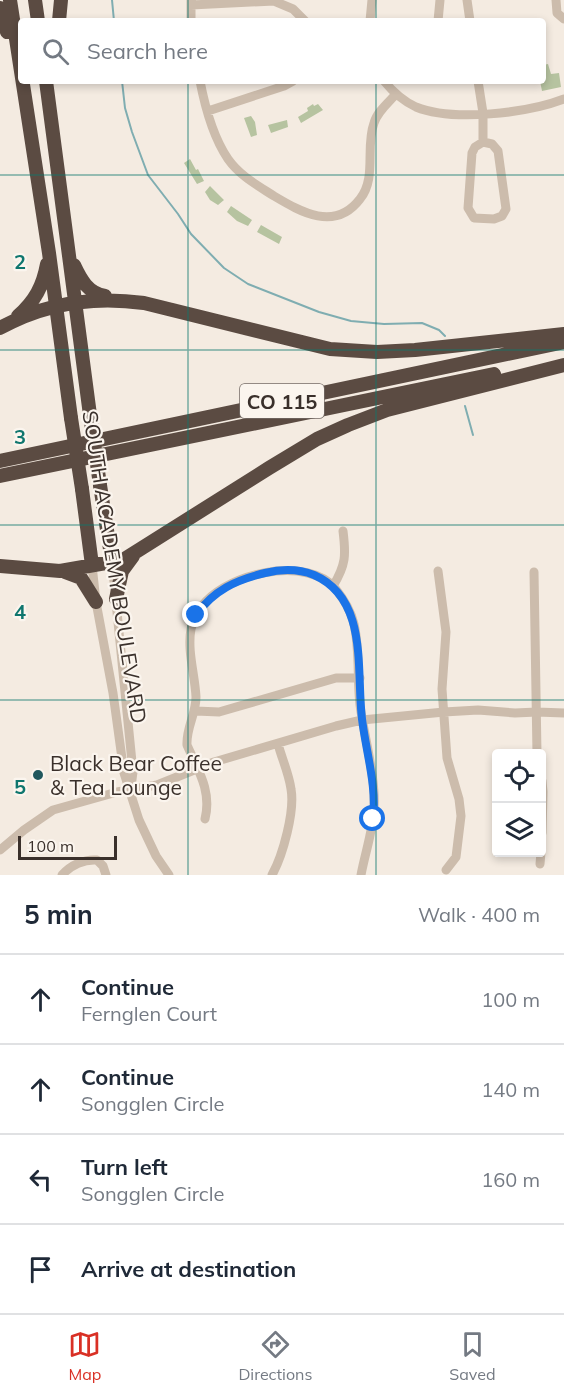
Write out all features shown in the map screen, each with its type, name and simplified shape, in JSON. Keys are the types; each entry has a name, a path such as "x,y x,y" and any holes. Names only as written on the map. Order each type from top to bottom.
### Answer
{"highway":[{"name":"SOUTH ACADEMY BOULEVARD","path":"9,0 18,60"},
{"path":"35,0 38,18"},
{"path":"60,18 62,0"},
{"path":"0,8 18,64"},
{"name":"SOUTH ACADEMY BOULEVARD","path":"22,84 57,306 92,566"},
{"name":"SOUTH ACADEMY BOULEVARD","path":"46,84 90,415 112,562"},
{"path":"54,84 54,143"},
{"path":"69,252 83,282 98,295 144,303 330,349 377,352 415,350 564,334"},
{"path":"0,328 27,308 41,287 49,253"},
{"path":"13,320 75,301 119,299"},
{"name":"CO 115","path":"0,461 564,342"},
{"name":"CO 115","path":"0,476 564,360"},
{"path":"0,566 60,571 112,562 134,554 236,487 317,439 348,425 387,410 564,365"},
{"path":"116,599 122,572 134,554"},
{"path":"60,571 81,578 96,602"}],"street":[{"path":"370,18 372,0"},
{"path":"438,18 440,0"},
{"path":"467,0 470,18"},
{"path":"556,0 557,13 564,19"},
{"path":"191,18 191,2 274,2 293,9 302,18"},
{"path":"201,84 220,146 239,172 303,213 327,217 347,211 364,194 369,178 374,123 396,94"},
{"path":"208,111 288,84"},
{"path":"387,84 410,104 432,111 483,113 523,110 564,99"},
{"path":"478,84 483,113 483,142"},
{"path":"483,142 493,145 498,151 506,209 504,215 497,219 477,219 470,215 468,208 472,153 477,145 483,142"},
{"path":"333,586 344,567 346,552 343,531"},
{"name":"SOUTH ACADEMY BOULEVARD","path":"112,562 133,772 130,790"},
{"name":"SOUTH ACADEMY BOULEVARD","path":"92,566 124,773 130,790"},
{"path":"205,819 208,800 187,745 196,711 191,629 196,615 216,592 248,577 284,570 309,573 333,586 351,614 355,626 362,720 374,808 361,875"},
{"path":"438,572 446,632 442,667 447,758 459,799 461,816 456,857 446,870"},
{"path":"534,572 537,749"},
{"path":"196,711 219,712 336,678 360,678"},
{"path":"0,850 53,810 68,804 157,785 214,762 362,720 478,710 564,713"},
{"path":"272,875 278,864 292,801 290,783 278,744"},
{"path":"130,790 139,820 156,856 170,875"},
{"path":"540,864 541,857"},
{"path":"62,875 66,870 86,860 97,860 103,866 106,875"}],"green space":[{"path":"546,64 548,64 551,74 559,73 561,87 542,91 541,84 546,84"},
{"path":"313,104 314,106 318,104 323,110 301,123 298,117 308,111 307,108"},
{"path":"251,116 255,122 257,135 251,137 244,118"},
{"path":"287,120 288,127 271,133 268,125"},
{"path":"190,159 204,181 197,184 184,163"},
{"path":"210,186 224,200 218,205 210,200 205,192"},
{"path":"231,206 252,220 248,226 237,221 227,212"},
{"path":"261,225 282,237 279,244 257,232"}],"waterway":[{"path":"112,0 114,18"},
{"path":"122,84 125,108 148,175 191,234 224,268 248,284 319,312 351,321 384,324 422,323 439,330 445,336"},
{"path":"465,406 473,435"}],"place":[{"name":"Black Bear Coffee & Tea Lounge","path":"38,775"}],"route":[{"path":"196,615 216,592 232,583 269,572 296,570 309,573 333,586 344,601 355,626 360,678 359,697 374,796 373,819"}]}
